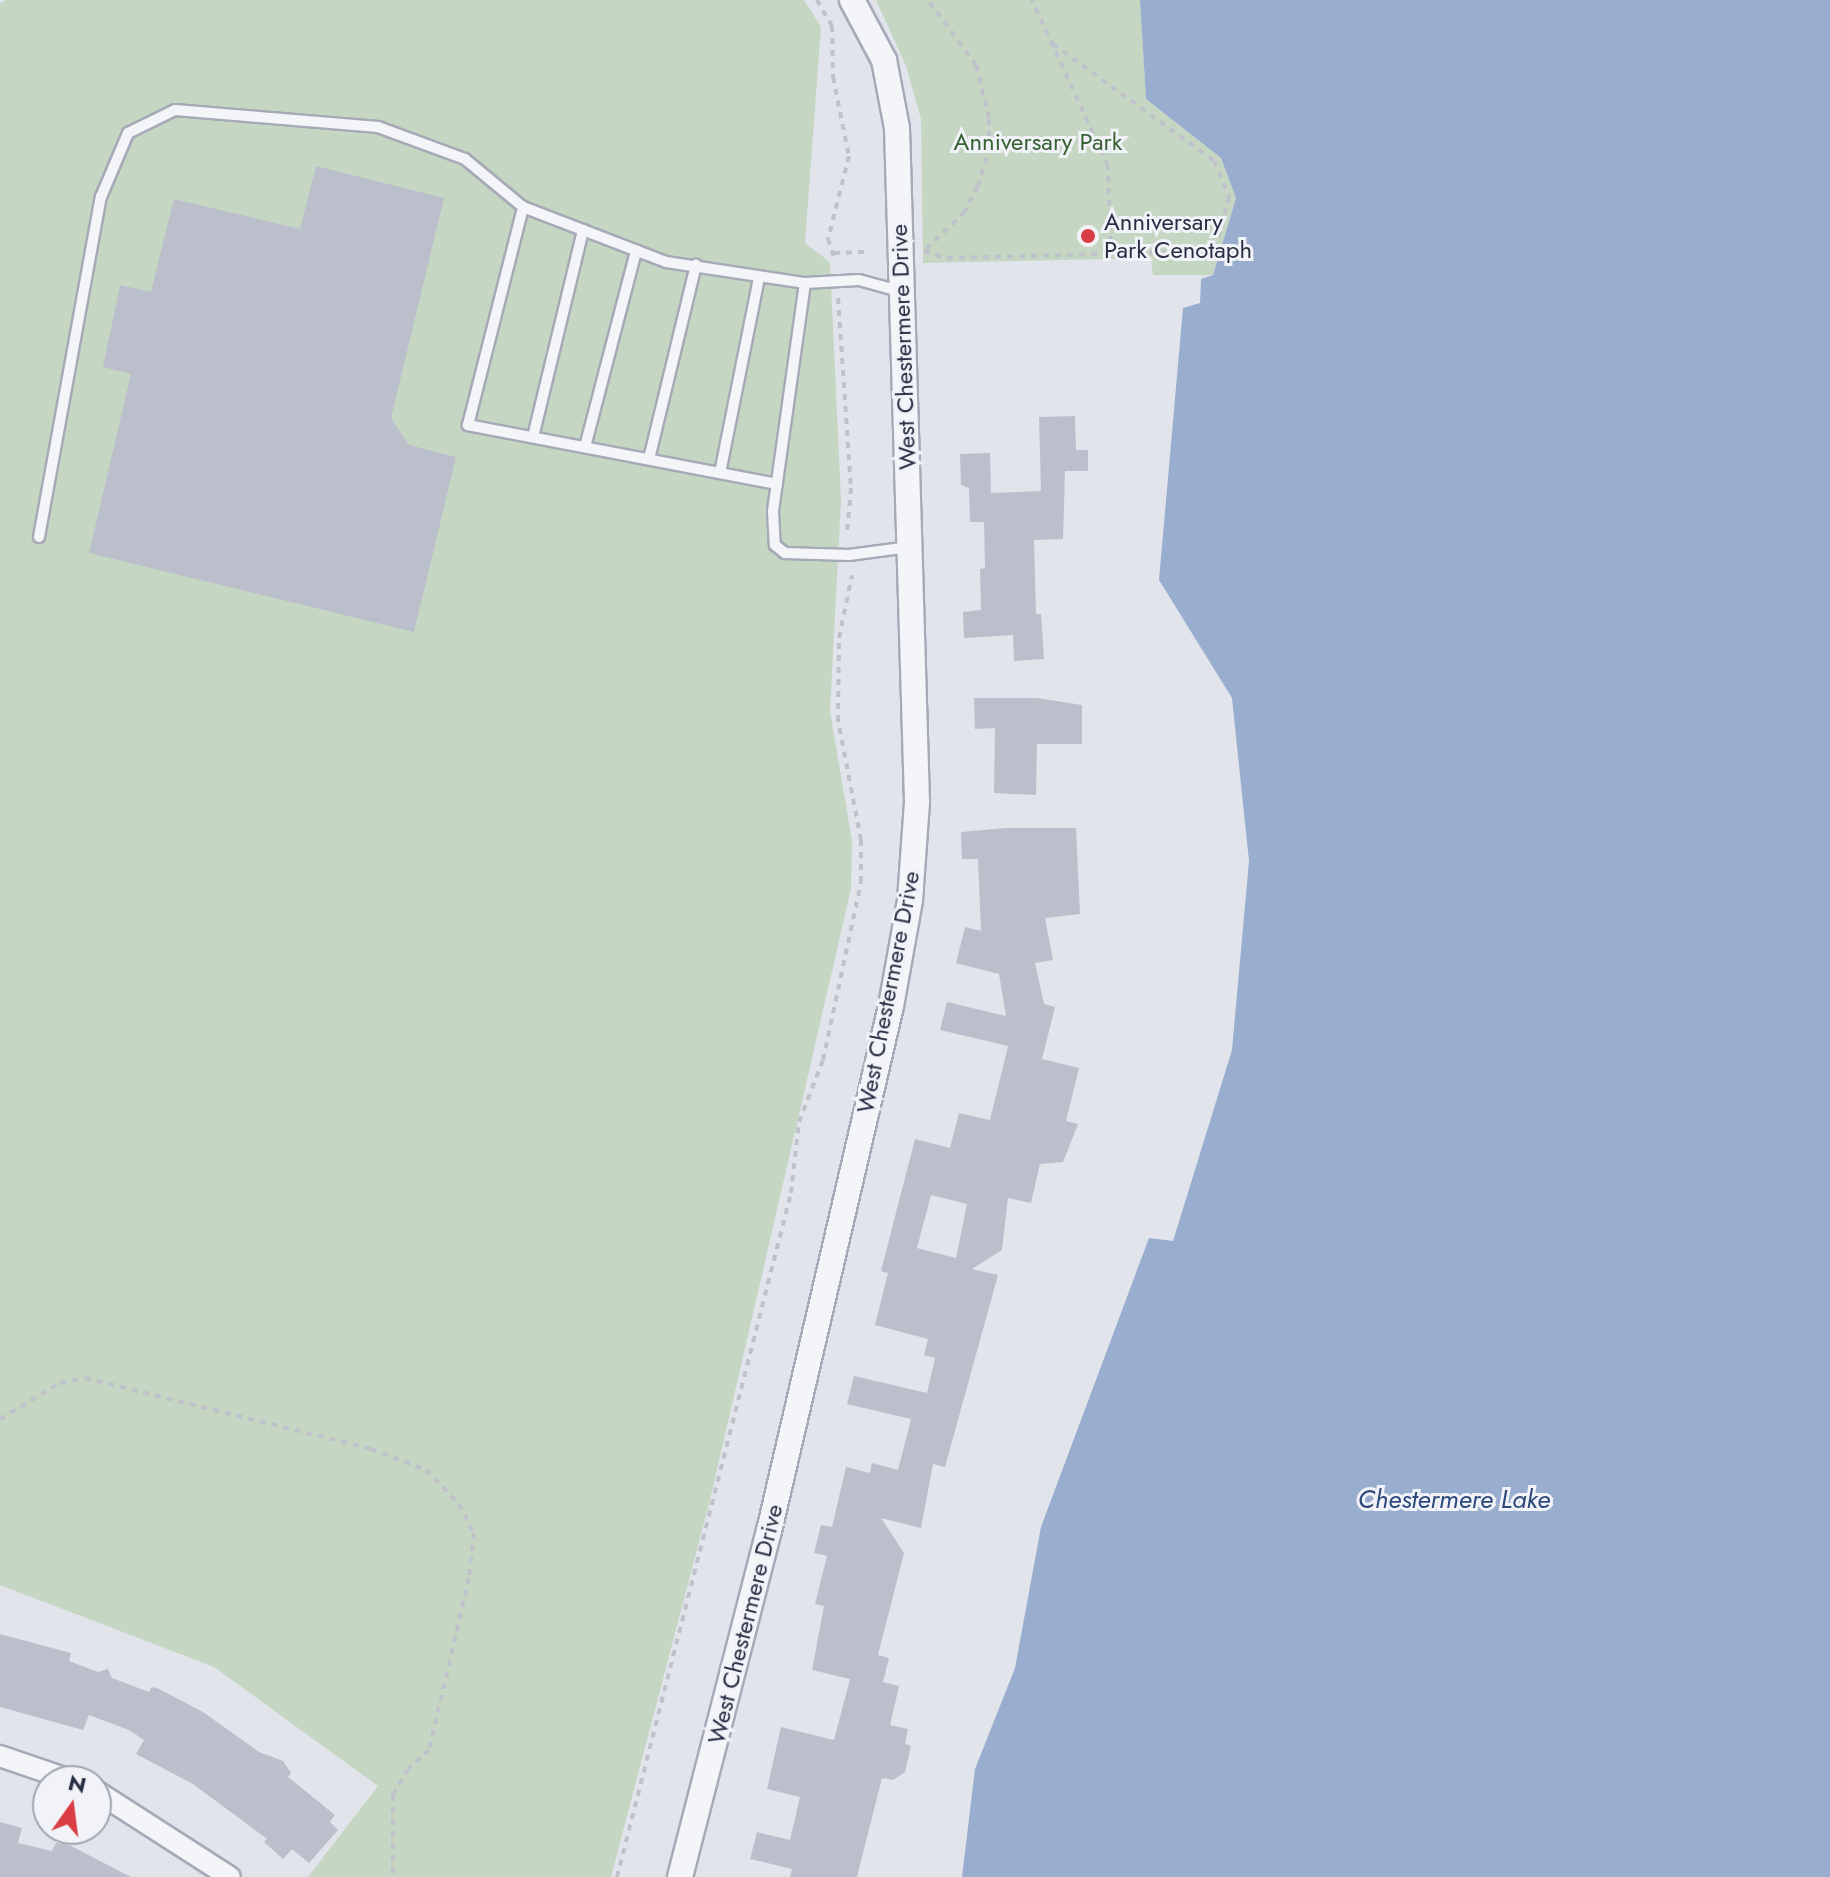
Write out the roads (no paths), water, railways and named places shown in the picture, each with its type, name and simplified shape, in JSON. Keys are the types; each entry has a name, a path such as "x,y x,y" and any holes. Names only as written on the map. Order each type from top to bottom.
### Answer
{"street":[{"name":"West Chestermere Drive","path":"680,1877 769,1531 907,915 917,802 894,88 852,0"},
{"path":"0,1756 32,1767"},
{"path":"112,1801 230,1877"}],"lane":[{"path":"39,537 101,197 128,133 175,110 378,127 465,159 523,207 666,262 805,283 859,280 899,291"},
{"path":"523,207 468,425 777,484"},
{"path":"533,437 583,230"},
{"path":"585,447 636,251"},
{"path":"649,459 696,265"},
{"path":"720,473 759,277"},
{"path":"805,283 777,484 775,545 785,553 849,555 911,547"}],"water":[{"name":"Chestermere Lake","path":"1140,0 1830,0 1830,1877 962,1877 975,1769 1015,1668 1041,1527 1149,1238 1173,1241 1232,1050 1249,861 1232,698 1159,580 1183,308 1200,303 1201,279 1213,275 1236,198 1221,158 1146,99"}],"place":[{"name":"Anniversary Park Cenotaph","path":"1088,236"}],"park label":[{"name":"Anniversary Park","path":"1038,142"}]}
